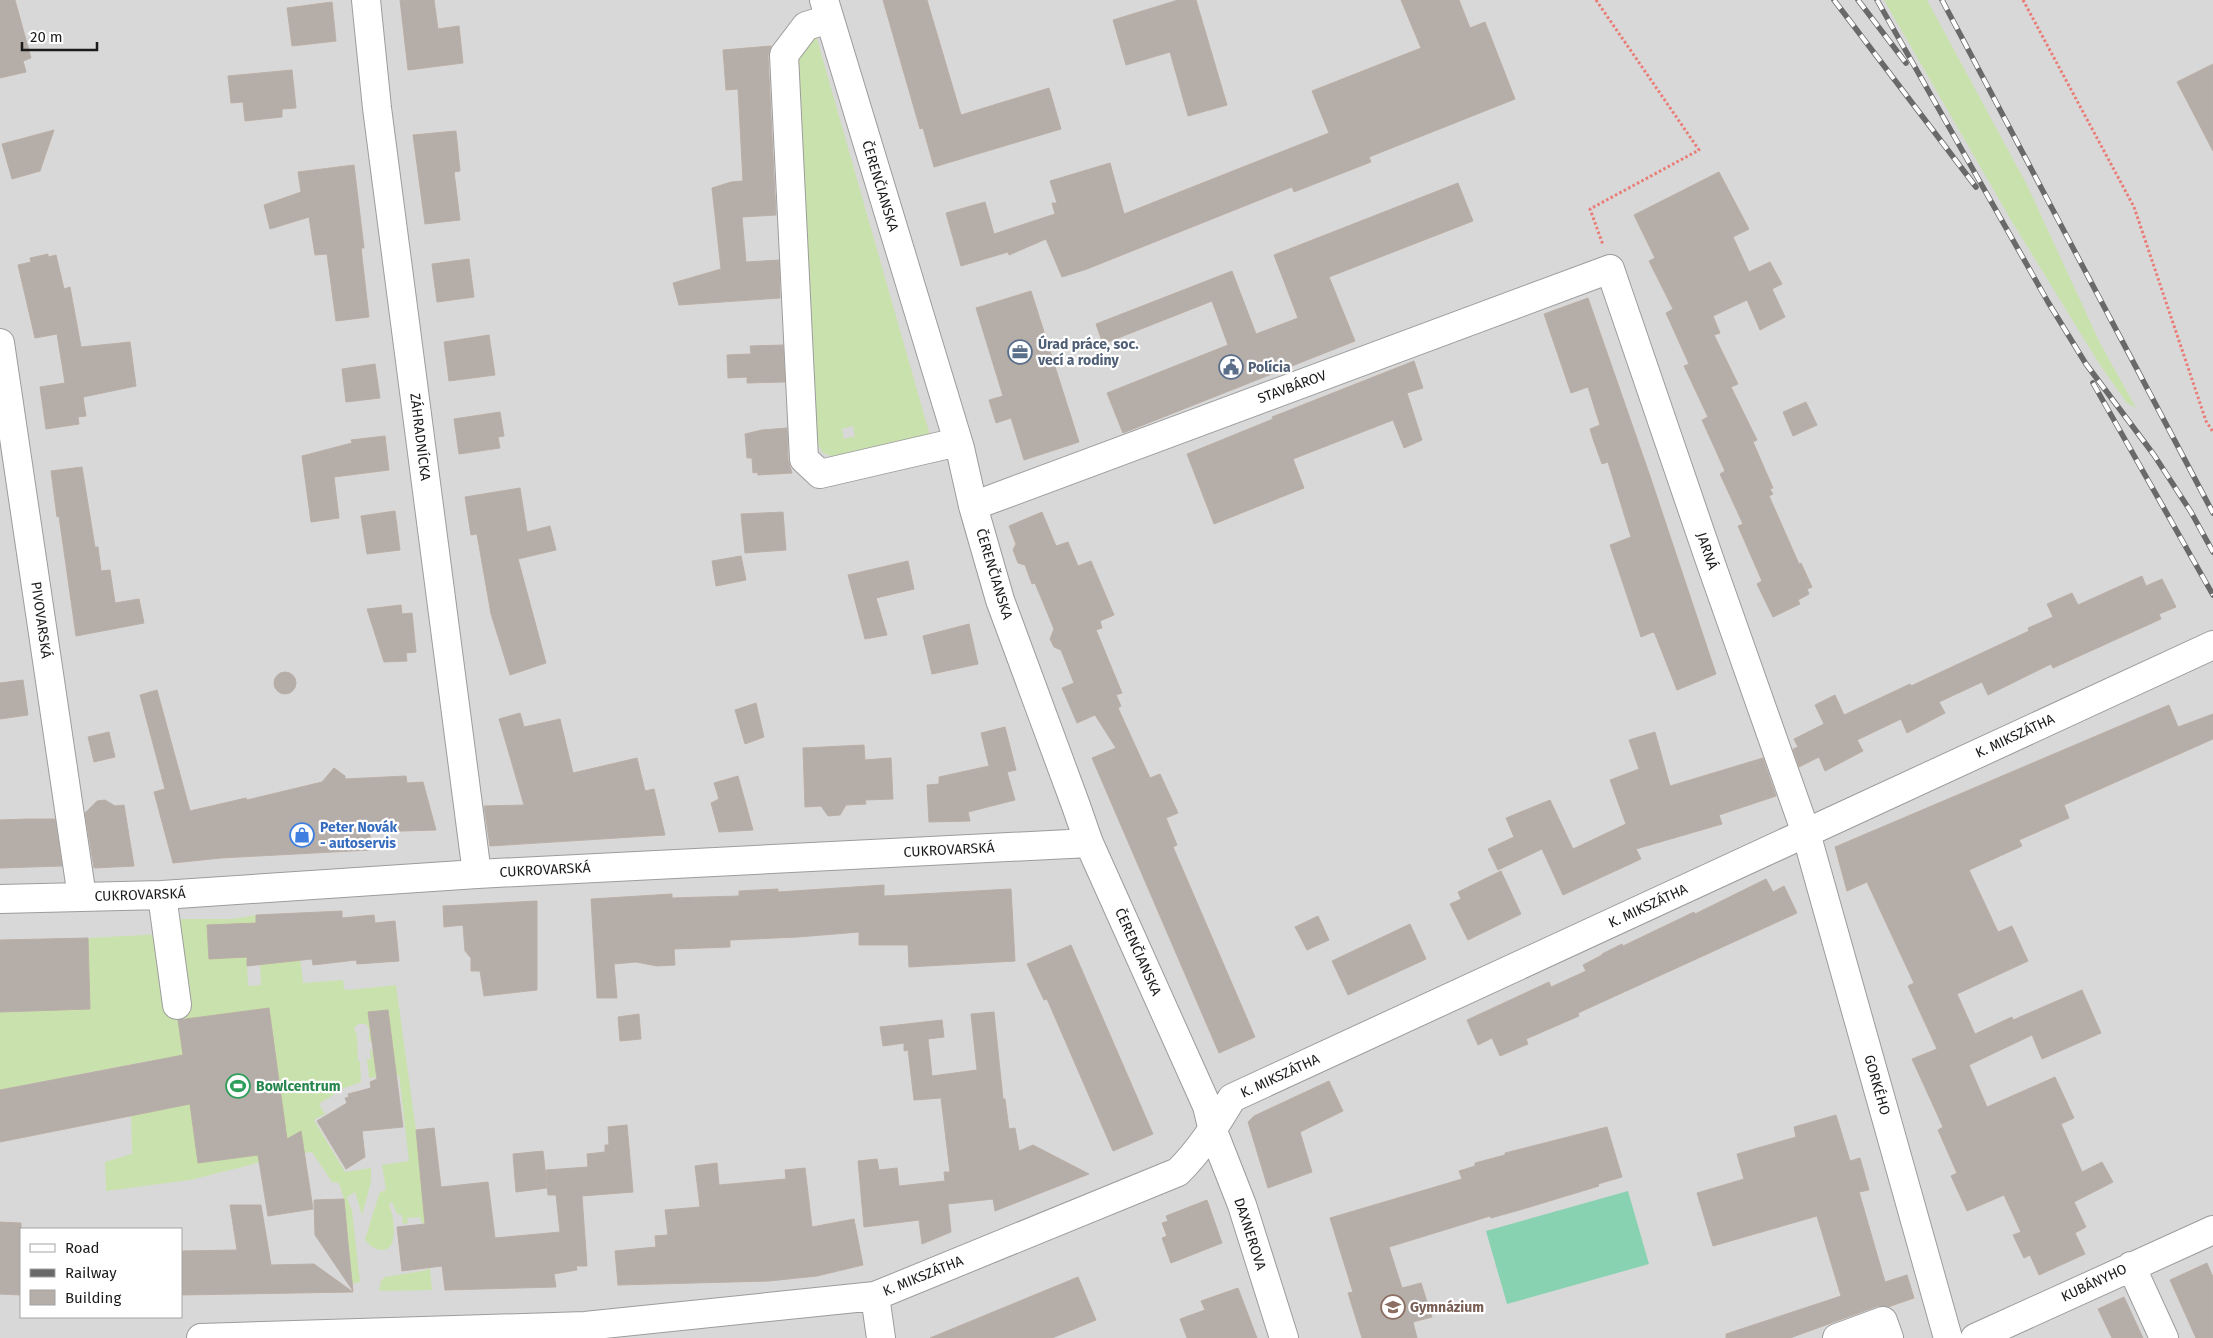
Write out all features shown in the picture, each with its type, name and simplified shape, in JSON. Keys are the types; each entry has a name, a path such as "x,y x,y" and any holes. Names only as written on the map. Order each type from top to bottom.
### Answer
{"street":[{"name":"ZÁHRADNÍCKA","path":"366,0 380,128 477,874"},
{"name":"ČERENČIANSKA","path":"826,9 958,442 973,506 1000,600 1090,843 1207,1106 1213,1131"},
{"path":"826,9 806,26 784,55 804,459 820,474 958,442"},
{"name":"STAVBÁROV","path":"973,506 1610,269"},
{"name":"JARNÁ","path":"1610,269 1806,833"},
{"name":"PIVOVARSKÁ","path":"0,343 82,897"},
{"name":"K. MIKSZÁTHA","path":"201,1338 585,1326 875,1296 1178,1172 1194,1156 1213,1131 1232,1098 2213,645"},
{"name":"GORKÉHO","path":"1806,833 1948,1338"},
{"name":"CUKROVARSKÁ","path":"0,899 162,895 477,874 1090,843"},
{"path":"162,895 177,1005"},
{"name":"DAXNEROVA","path":"1213,1131 1242,1206 1284,1338"},
{"name":"KUBÁNYHO","path":"1975,1338 2213,1230"},
{"path":"2131,1266 2164,1338"},
{"path":"875,1296 881,1338"},
{"path":"1837,1338 1883,1321 1889,1338"}],"path":[{"path":"1596,0 1699,150 1590,209 1610,269"},
{"path":"2023,0 2134,207 2203,412 2213,432"}],"shaded area":[{"path":"0,0 2213,0 2213,1338 0,1338"}],"green space":[{"path":"1884,0 1927,0 2027,185 2100,343 2136,408 2127,403 2100,365 2011,220"},
{"path":"815,32 931,439 846,461 823,453 810,432 796,59","holes":["853,426 855,436 844,439 842,429"]},
{"path":"294,913 303,983 343,980 344,989 349,990 396,985 417,1138 432,1290 379,1291 381,1281 385,1277 428,1270 423,1223 420,1217 407,1218 408,1223 403,1224 402,1215 397,1214 392,1202 389,1204 393,1217 394,1235 389,1248 385,1250 376,1249 365,1239 380,1192 386,1190 382,1165 409,1161 399,1075 369,1078 367,1059 371,1059 370,1050 372,1050 374,1059 394,1057 388,1010 368,1012 372,1041 369,1042 369,1029 366,1024 358,1024 354,1028 357,1035 361,1082 344,1088 319,1104 325,1114 314,1120 345,1172 371,1168 371,1182 362,1215 355,1192 347,1197 352,1211 360,1282 352,1284 344,1199 339,1183 332,1182 312,1152 259,1159 259,1162 254,1164 190,1180 106,1191 105,1162 132,1154 131,1116 168,1108 158,1059 0,1090 0,1012 90,1009 88,938 181,933 180,919 233,919 256,915 258,946 296,956","holes":["207,926 231,958 209,958","260,963 261,985 248,986 247,964"]},
{"path":"1628,1191 1649,1264 1507,1304 1486,1231"}],"building":[{"path":"0,0 15,0 31,58 23,61 26,72 0,78"},
{"path":"400,0 434,0 438,29 459,26 463,63 408,70"},
{"path":"883,0 927,0 961,115 1049,88 1061,129 934,167 923,128 920,129"},
{"path":"1178,0 1196,0 1227,105 1188,116 1170,52 1126,65 1113,20"},
{"path":"1401,0 1459,0 1470,28 1485,22 1515,99 1369,157 1371,162 1294,192 1292,187 1087,269 1062,277 1046,239 1009,255 1008,252 961,266 946,213 985,202 994,234 1055,214 1052,203 1057,203 1050,181 1110,163 1124,214 1329,133 1312,91 1421,48"},
{"path":"332,2 336,41 292,46 287,8"},
{"path":"771,46 768,56 776,215 742,217 746,262 779,260 780,298 679,305 673,283 721,269 712,188 731,182 743,181 738,89 726,90 723,50"},
{"path":"2213,64 2213,151 2177,82"},
{"path":"292,70 296,108 282,109 282,117 245,121 243,102 231,103 228,76"},
{"path":"54,130 40,171 12,179 2,144"},
{"path":"456,131 460,171 454,172 460,220 425,224 413,135"},
{"path":"354,165 364,248 361,248 369,317 336,321 327,254 315,255 309,217 270,229 264,205 301,192 298,172"},
{"path":"1719,172 1749,229 1733,237 1749,272 1770,262 1782,284 1772,289 1785,317 1760,330 1747,300 1713,316 1720,333 1714,335 1738,384 1731,387 1757,440 1753,442 1773,488 1770,489 1773,494 1769,496 1799,564 1801,563 1812,587 1807,589 1809,594 1798,600 1800,604 1773,617 1757,584 1762,581 1738,526 1743,524 1720,474 1725,471 1702,420 1708,417 1684,366 1689,364 1666,313 1673,309 1649,261 1655,258 1634,215"},
{"path":"1458,183 1473,221 1329,277 1355,341 1123,433 1107,393 1228,345 1212,301 1103,344 1096,324 1232,271 1256,334 1298,318 1274,255"},
{"path":"48,254 48,257 56,255 64,289 70,287 81,347 130,342 136,386 83,397 86,416 78,417 79,424 46,429 40,387 65,383 57,334 35,338 18,265 31,262 30,258"},
{"path":"469,259 474,297 437,302 432,264"},
{"name":"Úrad práce, soc. vecí a rodiny","path":"1031,291 1079,442 1024,460 1011,418 996,423 989,400 1003,396 976,308"},
{"path":"1588,298 1716,674 1677,690 1655,634 1653,632 1641,637 1610,545 1631,537 1608,462 1602,464 1590,429 1600,425 1588,387 1571,393 1544,314"},
{"path":"489,335 495,375 449,381 444,342"},
{"path":"783,345 785,382 747,383 747,377 728,378 727,355 751,354 750,346"},
{"path":"1414,361 1423,388 1407,393 1422,440 1404,448 1393,420 1293,459 1304,488 1214,524 1187,454 1273,419 1272,417"},
{"path":"375,364 380,398 346,402 342,369"},
{"path":"1806,402 1817,425 1793,436 1783,412"},
{"path":"500,412 504,436 498,437 500,448 459,454 454,419"},
{"path":"787,428 788,460 792,473 758,475 757,472 753,473 752,458 747,458 745,434 762,430"},
{"path":"385,436 389,470 334,477 339,518 311,522 302,456 352,443 351,440"},
{"path":"82,467 95,547 98,547 101,571 110,570 115,603 139,599 144,623 76,636 51,471"},
{"path":"520,488 527,532 550,526 556,550 518,559 546,663 510,675 491,614 477,534 471,535 465,497"},
{"path":"395,511 400,550 367,554 361,516"},
{"path":"783,512 786,550 745,553 741,514"},
{"path":"1042,512 1056,546 1068,542 1078,566 1091,561 1114,615 1100,621 1102,628 1096,630 1122,693 1116,695 1121,706 1118,708 1150,778 1160,774 1178,813 1166,818 1177,845 1173,847 1255,1037 1219,1053 1092,758 1116,748 1095,715 1077,723 1062,688 1074,683 1061,650 1054,647 1050,639 1054,629 1035,583 1032,584 1025,565 1018,563 1013,550 1016,544 1009,526"},
{"path":"741,556 746,580 716,586 712,561"},
{"path":"908,561 914,589 876,598 887,635 865,639 848,575"},
{"path":"2142,576 2146,586 2162,579 2176,607 2159,614 2161,619 2053,668 2051,664 1988,695 1982,682 1939,702 1945,713 1907,733 1901,719 1857,740 1863,751 1825,771 1819,757 1799,767 1793,749 1798,747 1794,739 1824,724 1815,705 1835,695 1844,715 2029,631 2028,628 2053,617 2047,604 2072,593 2078,605"},
{"path":"401,605 402,614 412,613 416,652 406,653 407,661 384,662 367,609"},
{"path":"969,624 978,664 932,674 923,636"},
{"path":"285,672 295,679 296,683 289,693 285,694 275,687 274,683 281,673"},
{"path":"23,680 28,715 0,719 0,683"},
{"path":"157,690 190,811 322,782 334,768 345,776 345,779 406,776 407,783 423,782 436,830 370,832 370,850 221,858 173,863 154,792 165,789 140,695"},
{"path":"756,703 764,737 745,744 735,710"},
{"path":"2169,705 2178,727 2213,714 2213,739 2064,805 2069,818 2019,840 2022,846 1969,870 1998,932 2012,926 2028,961 1957,994 1975,1034 2012,1017 2013,1020 2082,990 2101,1033 2042,1059 2032,1035 1969,1065 1987,1107 2055,1077 2074,1118 2061,1124 2082,1172 2102,1162 2113,1182 2074,1202 2086,1227 2075,1233 2085,1254 2039,1275 2030,1255 2024,1258 2013,1235 2021,1232 2004,1195 1967,1211 1951,1176 1957,1173 1938,1130 1943,1127 1912,1059 1937,1049 1908,986 1914,983 1867,882 1847,891 1835,847"},
{"path":"520,713 524,727 560,719 573,773 637,758 645,791 654,789 665,835 490,846 484,806 524,805 499,719"},
{"path":"1005,727 1016,770 1007,772 1015,800 968,812 970,821 929,822 927,785 939,784 939,777 989,766 981,733"},
{"path":"109,732 115,757 94,762 88,737"},
{"path":"1655,732 1670,786 1763,758 1776,796 1719,815 1722,824 1636,849 1641,859 1563,895 1542,849 1498,870 1488,849 1514,837 1506,818 1550,800 1573,849 1626,824 1610,780 1639,769 1629,740"},
{"path":"864,745 865,760 891,758 893,799 865,800 866,804 846,805 840,815 828,816 821,806 805,807 803,748"},
{"path":"738,776 753,830 719,832 711,803 719,799 714,783"},
{"path":"105,800 115,806 124,805 134,866 94,868 85,813 97,801"},
{"path":"55,819 62,866 0,868 0,820"},
{"path":"1501,871 1521,914 1468,940 1450,904 1461,899 1458,892"},
{"path":"1766,879 1773,892 1784,886 1797,913 1578,1013 1579,1016 1526,1039 1528,1044 1500,1056 1492,1038 1478,1045 1467,1020 1549,982 1551,987 1586,971 1583,965 1602,954 1694,912 1695,914"},
{"path":"884,885 884,896 1011,889 1015,961 909,967 908,945 859,945 859,932 730,940 730,947 674,949 675,965 657,966 636,962 614,964 617,998 597,998 591,899 672,894 672,898 739,896 739,891 778,889 778,892"},
{"path":"537,901 537,990 484,996 480,971 471,971 471,958 465,951 463,925 444,927 443,906"},
{"path":"342,911 342,918 374,915 375,923 395,921 399,961 357,964 356,960 313,965 312,959 247,966 247,957 209,959 207,925 256,923 256,915"},
{"path":"1318,916 1329,940 1307,950 1295,927"},
{"path":"1410,924 1426,959 1348,995 1332,961"},
{"path":"88,938 90,1009 0,1012 0,940"},
{"path":"1071,945 1153,1134 1113,1151 1047,999 1044,1000 1027,964"},
{"path":"269,1008 287,1139 301,1131 313,1209 268,1216 258,1155 198,1163 190,1104 0,1142 0,1090 183,1055 178,1020"},
{"path":"388,1010 403,1127 362,1131 365,1157 346,1169 317,1121 347,1103 345,1098 349,1097 348,1094 371,1088 370,1082 377,1079 368,1012"},
{"path":"994,1012 1003,1099 1005,1099 1009,1129 1015,1128 1019,1151 1033,1145 1089,1174 995,1211 993,1199 948,1204 951,1232 922,1244 919,1220 864,1227 858,1161 877,1159 879,1170 897,1168 899,1186 945,1181 944,1172 950,1172 941,1098 914,1100 908,1050 904,1051 904,1043 883,1046 880,1027 942,1020 944,1037 928,1039 932,1076 977,1070 971,1014"},
{"path":"639,1014 641,1039 620,1041 618,1017"},
{"path":"1329,1081 1343,1111 1300,1132 1312,1172 1268,1188 1248,1122 1254,1116"},
{"path":"1836,1115 1850,1161 1860,1158 1869,1190 1859,1192 1885,1282 1907,1275 1914,1298 1888,1307 1878,1306 1790,1338 1726,1338 1726,1334 1841,1296 1817,1216 1713,1246 1697,1193 1744,1179 1737,1154 1796,1137 1794,1127"},
{"path":"627,1125 633,1192 582,1196 587,1266 576,1266 577,1270 554,1274 556,1287 445,1290 442,1266 402,1271 397,1227 425,1224 416,1130 434,1128 441,1187 488,1182 495,1238 560,1232 556,1195 548,1195 546,1170 588,1167 587,1154 605,1152 605,1145 609,1145 608,1127"},
{"path":"1607,1127 1622,1177 1523,1209 1491,1218 1490,1216 1389,1247 1402,1288 1421,1283 1432,1317 1413,1322 1417,1338 1362,1338 1348,1293 1353,1292 1330,1218 1462,1179 1459,1171 1475,1166 1475,1163 1505,1155 1505,1153"},
{"path":"543,1151 547,1188 516,1192 513,1154"},
{"path":"717,1163 719,1185 786,1179 785,1170 805,1168 812,1227 854,1219 863,1265 817,1276 769,1281 618,1285 615,1251 656,1247 655,1236 668,1235 665,1210 700,1207 695,1166"},
{"path":"344,1199 353,1291 315,1235 314,1200"},
{"path":"1207,1200 1222,1243 1171,1263 1162,1238 1167,1236 1162,1223 1168,1221 1166,1216"},
{"path":"230,1205 261,1205 271,1265 314,1264 353,1292 182,1295 182,1251 237,1250"},
{"path":"0,1222 21,1223 20,1295 0,1294"},
{"path":"2207,1263 2213,1277 2213,1338 2196,1338 2170,1280"},
{"path":"1078,1277 1096,1320 1052,1338 930,1338"},
{"path":"1238,1288 1257,1338 1187,1338 1180,1319 1205,1310 1201,1301"},
{"path":"2124,1297 2143,1338 2112,1338 2098,1309"}],"railway":[{"path":"1834,0 1976,187"},
{"path":"1858,0 1906,63"},
{"path":"1877,0 2048,302 2086,364 2154,455 2191,512 2213,552"},
{"path":"1942,0 2213,513"},
{"path":"2093,383 2213,595"}],"place":[{"name":"Úrad práce, soc. vecí a rodiny","path":"1020,352"},
{"name":"Polícia","path":"1231,367"},
{"name":"Peter Novák - autoservis","path":"302,835"},
{"name":"Bowlcentrum","path":"238,1086"},
{"name":"Gymnázium","path":"1393,1307"}]}
